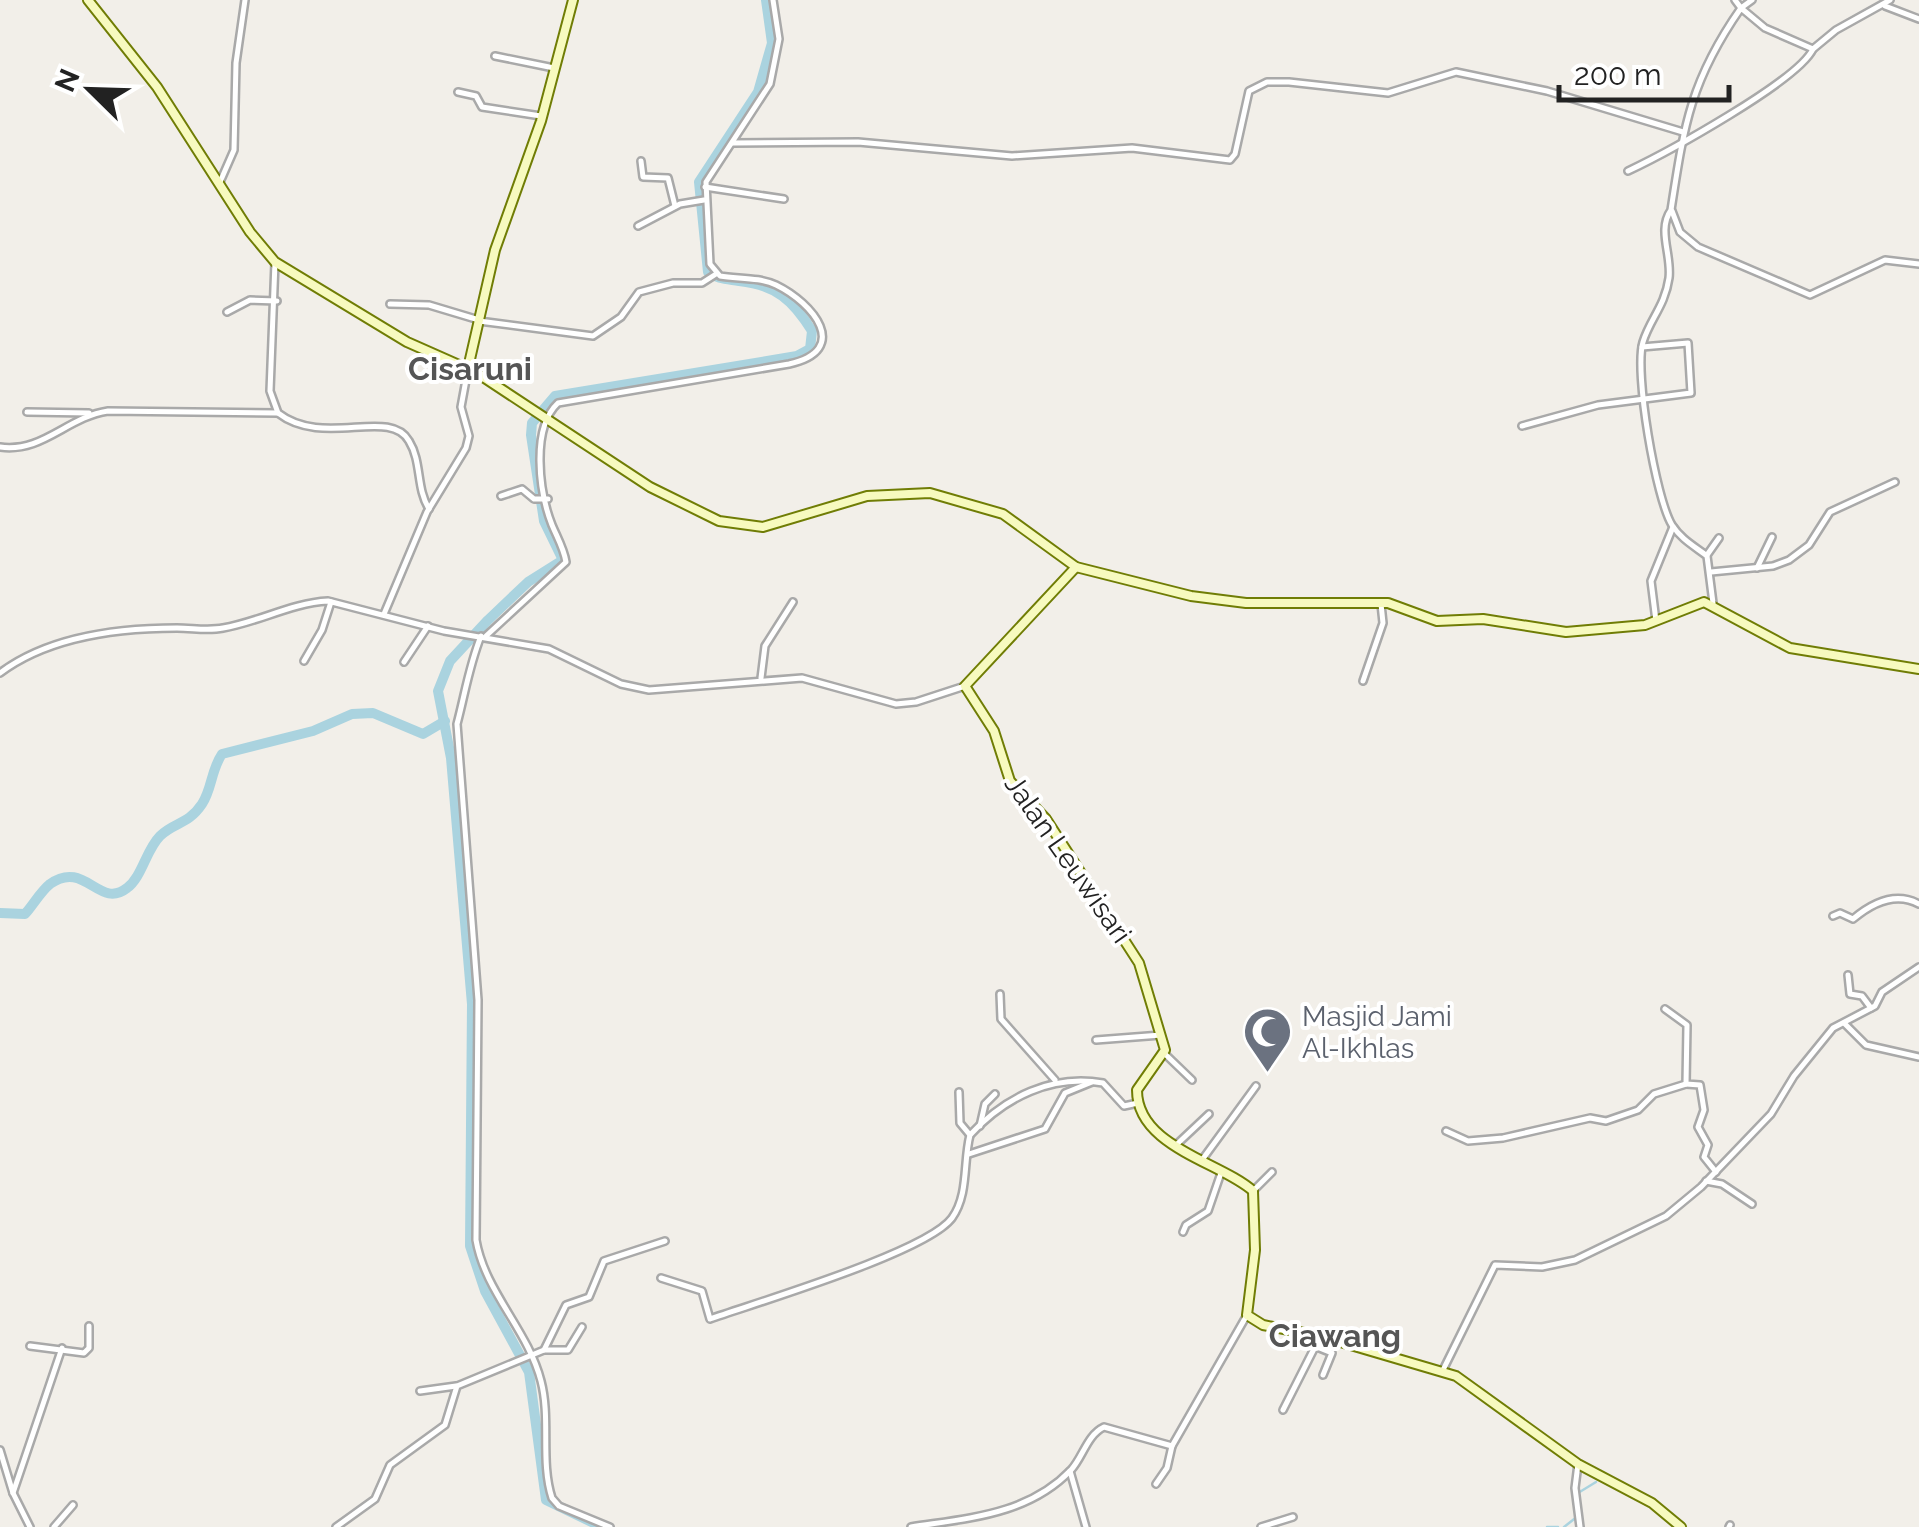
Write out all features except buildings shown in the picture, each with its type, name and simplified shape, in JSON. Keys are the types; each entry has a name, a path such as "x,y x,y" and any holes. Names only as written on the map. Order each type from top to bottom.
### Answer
{"main road":[{"path":"88,0 146,72 250,232 275,262 407,342 468,368 650,487 719,521 763,527 866,496 930,493 1003,514 1076,568 1190,596 1303,604 1381,602 1437,621 1483,620 1566,632 1656,621 1698,603 1713,603 1790,648 1919,669"},
{"path":"468,368 495,250 542,116 573,0"},
{"path":"965,686 1076,568"},
{"name":"Jalan Leuwisari","path":"965,686 994,731 1010,781 1046,818 1139,964 1165,1054"},
{"path":"1165,1054 1138,1087 1138,1103 1174,1146 1252,1192 1254,1250 1246,1316 1270,1327 1320,1336 1443,1370 1578,1464 1652,1503 1681,1527"}],"street":[{"path":"220,182 234,150 236,62 245,0"},
{"path":"715,274 700,201 770,84 779,32 772,0"},
{"path":"1735,0 1764,28 1813,49"},
{"path":"1713,603 1707,556 1673,527 1646,435 1642,347 1667,290 1670,268 1664,224 1699,77 1741,8 1752,0"},
{"path":"1628,171 1681,145 1798,72 1813,49 1836,30 1888,3 1919,20"},
{"path":"495,56 554,68"},
{"path":"733,143 858,142 1012,156 1132,148 1230,160 1236,154 1250,91 1256,85 1289,82 1388,93 1456,72 1546,91 1683,132"},
{"path":"458,92 476,96 482,106 542,116"},
{"path":"642,161 642,177 668,178 675,206"},
{"path":"705,187 784,199"},
{"path":"638,226 675,206 700,201"},
{"path":"1670,210 1680,232 1698,248 1813,295 1885,260 1919,264"},
{"path":"275,262 277,301 270,391 278,412"},
{"path":"390,304 429,304 479,321 593,336 621,318 639,292 707,281 715,274"},
{"path":"610,1527 559,1506 552,1498 542,1390 533,1356 486,1274 474,1224 478,1000 457,724 465,700 464,680 482,636 566,562 542,499 540,415 564,400 763,369 818,354 823,344 821,330 790,294 766,282 715,274"},
{"path":"226,312 250,300 277,301"},
{"path":"1522,426 1576,410 1688,395 1693,388 1687,342 1642,347"},
{"path":"384,614 429,509 466,448 468,436 461,407 468,368"},
{"path":"27,412 278,412 310,428 334,432 378,424 401,432 409,441 429,509"},
{"path":"0,447 29,448 95,413"},
{"path":"1710,572 1757,568 1804,551 1830,512 1895,482"},
{"path":"501,496 522,490 542,499"},
{"path":"1656,621 1651,580 1673,527"},
{"path":"1757,568 1772,537"},
{"path":"1707,556 1719,538"},
{"path":"0,673 22,658 61,643 144,630 227,628 312,602 331,602 470,636 548,649 621,684 649,690 671,691 762,678 820,682 864,699 896,704 916,702 965,686"},
{"path":"304,661 322,630 331,602"},
{"path":"762,678 765,646 793,602"},
{"path":"1363,682 1382,623 1381,602"},
{"path":"404,662 428,626"},
{"path":"1833,916 1840,912 1853,919 1868,907 1898,897 1919,904"},
{"path":"1443,1370 1495,1265 1552,1266 1590,1255 1656,1222 1716,1172 1771,1114 1804,1062 1844,1022 1871,1008 1882,992 1919,967"},
{"path":"1848,975 1850,993 1862,996 1871,1008"},
{"path":"1000,994 1001,1019 1055,1080"},
{"path":"1666,1009 1688,1028 1686,1084"},
{"path":"1844,1022 1866,1045 1919,1057"},
{"path":"1096,1040 1161,1035"},
{"path":"1165,1054 1192,1080"},
{"path":"661,1278 702,1291 710,1319 830,1279 936,1233 956,1211 970,1136 993,1112 1055,1080 1106,1084 1124,1106 1138,1103"},
{"path":"968,1154 1045,1128 1065,1093 1092,1082"},
{"path":"1446,1131 1468,1141 1504,1138 1592,1118 1606,1121 1638,1110 1654,1094 1686,1084 1700,1085 1704,1110 1698,1127 1708,1145 1704,1157 1716,1172"},
{"path":"1200,1164 1256,1086"},
{"path":"959,1092 960,1123 970,1136"},
{"path":"980,1126 982,1110 995,1094"},
{"path":"1174,1146 1209,1114"},
{"path":"1252,1192 1272,1172"},
{"path":"1183,1232 1186,1225 1208,1212 1221,1173"},
{"path":"1706,1181 1722,1184 1752,1204"},
{"path":"544,1350 566,1305 589,1298 606,1258 665,1241"},
{"path":"1156,1484 1168,1468 1172,1446 1246,1316"},
{"path":"30,1346 87,1352 90,1326"},
{"path":"420,1391 457,1386 544,1350 568,1350 582,1327"},
{"path":"1283,1410 1320,1336"},
{"path":"1317,1347 1332,1354 1323,1375"},
{"path":"12,1493 62,1348"},
{"path":"336,1527 375,1500 390,1465 444,1425 457,1386"},
{"path":"911,1527 990,1516 1070,1471 1104,1427 1172,1446"},
{"path":"0,1450 12,1493 30,1527"},
{"path":"1578,1464 1574,1480 1580,1527"},
{"path":"1070,1471 1086,1527"},
{"path":"54,1527 73,1505"},
{"path":"1261,1527 1293,1517"}],"waterway":[{"path":"602,1527 546,1500 529,1372 485,1291 470,1246 472,1004 451,758 438,691 450,661 488,620 528,582 563,560 544,521 531,435 532,423 555,396 797,356 810,349 812,331 782,296 763,286 708,272 699,182 758,92 772,43 766,0"},
{"path":"0,913 25,914 50,884 62,878 73,877 108,893 127,888 160,836 192,816 202,804 222,754 313,731 352,714 373,713 423,734 445,721"},
{"path":"1578,1493 1596,1482"},
{"path":"1564,1527 1578,1516"},
{"path":"1547,1527 1558,1527"}],"place":[{"name":"Masjid Jami Al-Ikhlas","path":"1267,1074"}],"district":[{"name":"Cisaruni","path":"470,368"},
{"name":"Ciawang","path":"1335,1335"}]}
